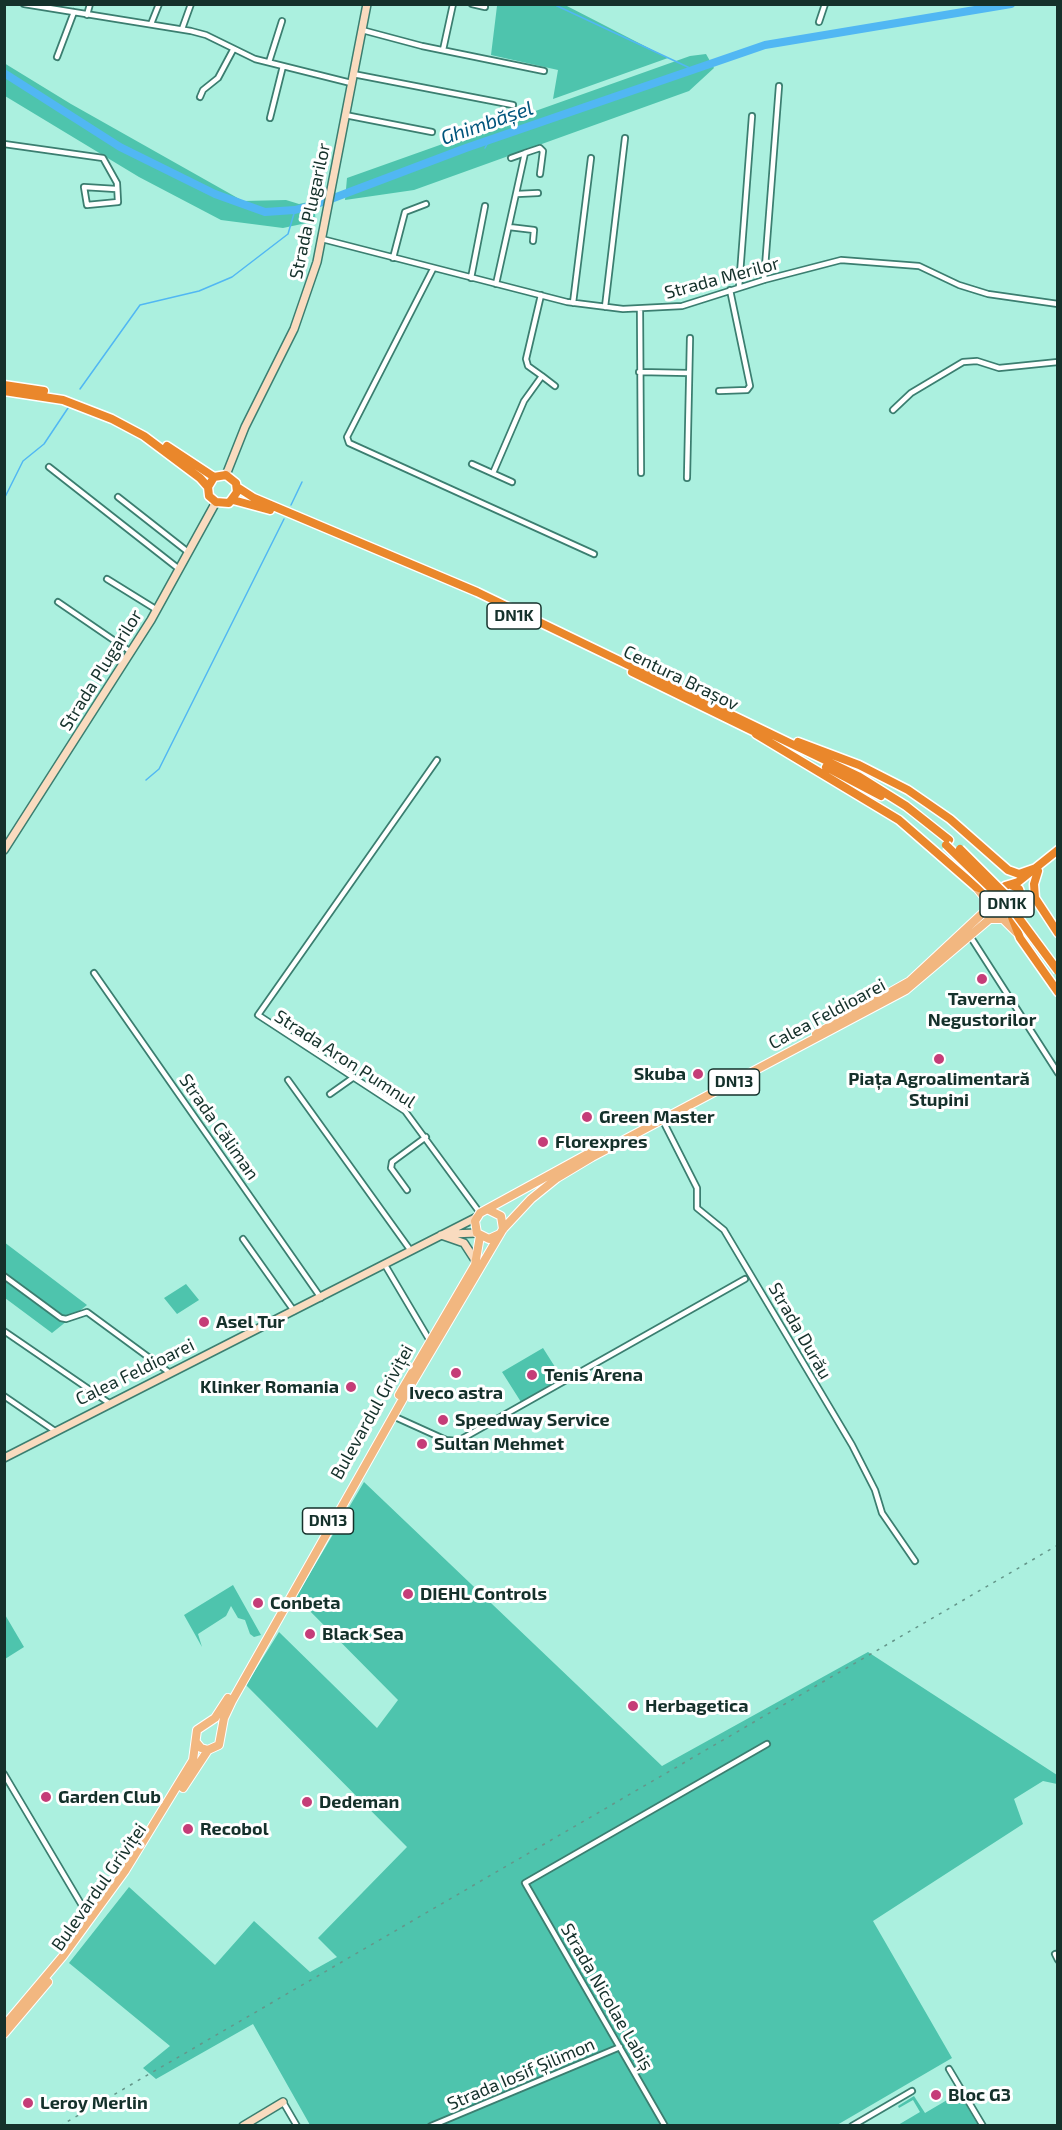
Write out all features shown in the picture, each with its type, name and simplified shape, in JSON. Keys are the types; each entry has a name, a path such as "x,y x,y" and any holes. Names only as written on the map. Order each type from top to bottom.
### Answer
{"highway":[{"path":"4,385 43,390 105,410 131,423 214,477 226,475"},
{"path":"4,391 63,400 112,418 144,436 208,487"},
{"name":"Centura Brașov","path":"226,475 234,479 237,487 254,498 477,592 742,722"},
{"path":"214,477 208,487 209,496 216,502"},
{"path":"233,500 237,487"},
{"name":"Centura Brașov","path":"216,502 225,504 233,500 269,510 426,575 858,776 906,806 1007,896 1058,962"},
{"path":"742,722 859,765 893,782 950,819 999,864 1019,873 1037,869 1033,891 1042,911 1058,933"},
{"path":"742,722 900,820 976,887 999,897 1020,938 1058,992"},
{"name":"Centura Brașov","path":"948,843 1012,909 1058,971"},
{"name":"DN13","path":"999,897 1008,885 1037,869 1058,851"},
{"path":"999,864 1008,885 1042,911"},
{"name":"DN13","path":"1006,907 1018,904 1037,869"}],"main road":[{"path":"976,887 985,901 987,916 1007,921 1020,938"},
{"name":"Calea Feldioarei","path":"479,1234 489,1239 502,1231 531,1199 557,1178 662,1119 890,1000 935,969 970,936 999,897"},
{"name":"Calea Feldioarei","path":"478,1215 578,1158 886,996 931,963 987,916 1006,907"},
{"path":"489,1210 501,1216 502,1231"},
{"name":"DN13","path":"478,1215 475,1225 479,1234"},
{"name":"Bulevardul Griviței","path":"207,1723 219,1714 430,1341 502,1231"},
{"name":"Bulevardul Griviței","path":"221,1733 230,1705 477,1269 479,1234"},
{"path":"207,1723 214,1724 221,1733 219,1745 208,1750 201,1748 196,1742 197,1730 207,1723"},
{"name":"Bulevardul Griviței","path":"4,2026 90,1920 134,1859 184,1776 195,1755 196,1742"},
{"name":"Bulevardul Griviței","path":"4,2034 49,1980 120,1887 208,1750"}],"street":[{"path":"24,4 207,35 233,50 283,66 351,83"},
{"path":"87,15 90,4"},
{"path":"152,24 159,4"},
{"path":"182,29 191,4"},
{"name":"Strada Plugarilor","path":"226,475 245,427 294,328 322,239 367,4"},
{"path":"443,50 453,4"},
{"path":"472,4 485,7"},
{"path":"819,22 825,4"},
{"path":"57,57 74,12"},
{"path":"269,62 282,21"},
{"path":"362,30 544,71"},
{"path":"200,97 203,90 218,78 233,50"},
{"path":"270,118 283,66"},
{"path":"353,74 513,105"},
{"path":"764,280 779,86"},
{"path":"345,116 432,132"},
{"path":"739,287 752,116"},
{"path":"605,307 625,138"},
{"path":"4,144 103,158 117,183 118,202 87,205 84,187 116,189"},
{"path":"511,158 542,149 540,174"},
{"path":"496,284 525,153"},
{"path":"573,303 591,158"},
{"path":"517,194 538,193"},
{"path":"393,258 405,212 426,204"},
{"path":"471,278 485,206"},
{"path":"509,227 534,228 533,240"},
{"name":"Strada Merilor","path":"322,239 573,303 605,307 640,310 682,306 739,287 837,260 914,265 988,294 1058,304"},
{"path":"433,269 347,437 349,443 594,554"},
{"path":"719,390 747,390 750,386 730,290"},
{"path":"541,295 526,359 528,366 555,386"},
{"path":"640,310 641,473"},
{"path":"687,478 690,338"},
{"path":"893,410 911,393 963,362 977,361 999,368 1058,362"},
{"path":"639,372 688,373"},
{"path":"493,473 524,401 542,376"},
{"path":"472,464 512,482"},
{"path":"49,467 179,569"},
{"path":"118,497 188,552"},
{"name":"Strada Plugarilor","path":"4,850 157,610 216,502"},
{"path":"107,579 157,610"},
{"path":"58,602 131,652"},
{"name":"Strada Aron Pumnul","path":"437,760 258,1015 399,1106 426,1137 478,1215"},
{"path":"970,936 1058,1073"},
{"name":"Strada Căliman","path":"94,973 321,1298"},
{"path":"330,1094 354,1077"},
{"path":"288,1080 411,1251"},
{"name":"Strada Durău","path":"662,1119 697,1188 697,1208 704,1216 722,1226 736,1248 852,1444 875,1490 882,1513 915,1561"},
{"path":"406,1190 391,1168 392,1162 426,1137"},
{"name":"Calea Feldioarei","path":"4,1458 321,1298 478,1215"},
{"name":"Calea Feldioarei","path":"441,1235 479,1234"},
{"path":"441,1235 464,1243 474,1254 477,1269"},
{"path":"243,1239 294,1311"},
{"path":"385,1265 430,1341"},
{"path":"4,1276 62,1318 66,1319 87,1312 171,1373"},
{"name":"Bulevardul Griviței","path":"393,1416 446,1440 458,1441 745,1279"},
{"path":"4,1331 109,1403"},
{"path":"4,1396 55,1431"},
{"name":"Strada Nicolae Labiș","path":"665,2126 525,1883 767,1744"},
{"path":"4,1774 90,1920"},
{"name":"Strada Iosif Șilimon","path":"431,2126 620,2047"},
{"path":"949,2069 983,2126"},
{"path":"852,2126 912,2091"},
{"path":"243,2126 284,2102 297,2126"}],"green space":[{"path":"493,5 565,5 668,58 553,99 558,70 491,55 497,6"},
{"path":"706,54 714,68 689,91 414,190 345,200 347,178 690,56"},
{"path":"4,63 71,104 243,201 286,200 299,204 313,201 316,221 283,228 221,220 139,177 5,96"},
{"path":"4,1242 87,1305 52,1333 5,1298"},
{"path":"186,1284 199,1300 177,1314 164,1298"},
{"name":"Tenis Arena","path":"543,1348 562,1378 521,1402 502,1372"},
{"path":"364,1482 662,1766 868,1652 1057,1775 1057,1784 1043,1781 1014,1799 1023,1824 873,1921 952,2058 837,2125 310,2125 253,2024 156,2079 143,2068 170,2046 69,1963 129,1887 215,1965 254,1921 310,1972 337,1957 318,1938 407,1847 246,1685 279,1632 377,1728 398,1700 296,1597"},
{"path":"233,1585 261,1635 254,1637 250,1634 245,1620 238,1618 231,1606 226,1616 198,1634 202,1647 184,1615"},
{"path":"4,1613 24,1647 5,1659 4,1659"},
{"path":"959,2093 978,2125 898,2125 920,2112 913,2100 899,2108 898,2106 914,2096 925,2113"}],"waterway":[{"path":"553,4 692,69"},
{"name":"Ghimbășel","path":"4,73 120,147 215,194 265,212 295,210 323,202 466,148 765,45 1011,4"},
{"name":"Ghimbășel","path":"485,148 490,139"},
{"path":"80,389 140,305 199,291 232,277 288,234 295,210"},
{"path":"4,499 23,461 44,444 70,405"},
{"path":"291,505 302,482"},
{"path":"146,780 159,769 284,519"}],"railway":[{"path":"60,2126 1058,1545"}],"place":[{"name":"Taverna Negustorilor","path":"982,979"},
{"name":"Piața Agroalimentară Stupini","path":"939,1059"},
{"name":"Skuba","path":"698,1074"},
{"name":"Green Master","path":"587,1117"},
{"name":"Florexpres","path":"543,1142"},
{"name":"Asel Tur","path":"204,1322"},
{"name":"Iveco astra","path":"456,1373"},
{"name":"Tenis Arena","path":"532,1375"},
{"name":"Klinker Romania","path":"351,1387"},
{"name":"Speedway Service","path":"443,1420"},
{"name":"Sultan Mehmet","path":"422,1444"},
{"name":"DIEHL Controls","path":"408,1594"},
{"name":"Conbeta","path":"258,1603"},
{"name":"Black Sea","path":"310,1634"},
{"name":"Herbagetica","path":"633,1706"},
{"name":"Garden Club","path":"46,1797"},
{"name":"Dedeman","path":"307,1802"},
{"name":"Recobol","path":"188,1829"},
{"name":"Bloc G3","path":"936,2095"},
{"name":"Leroy Merlin","path":"28,2103"}]}
